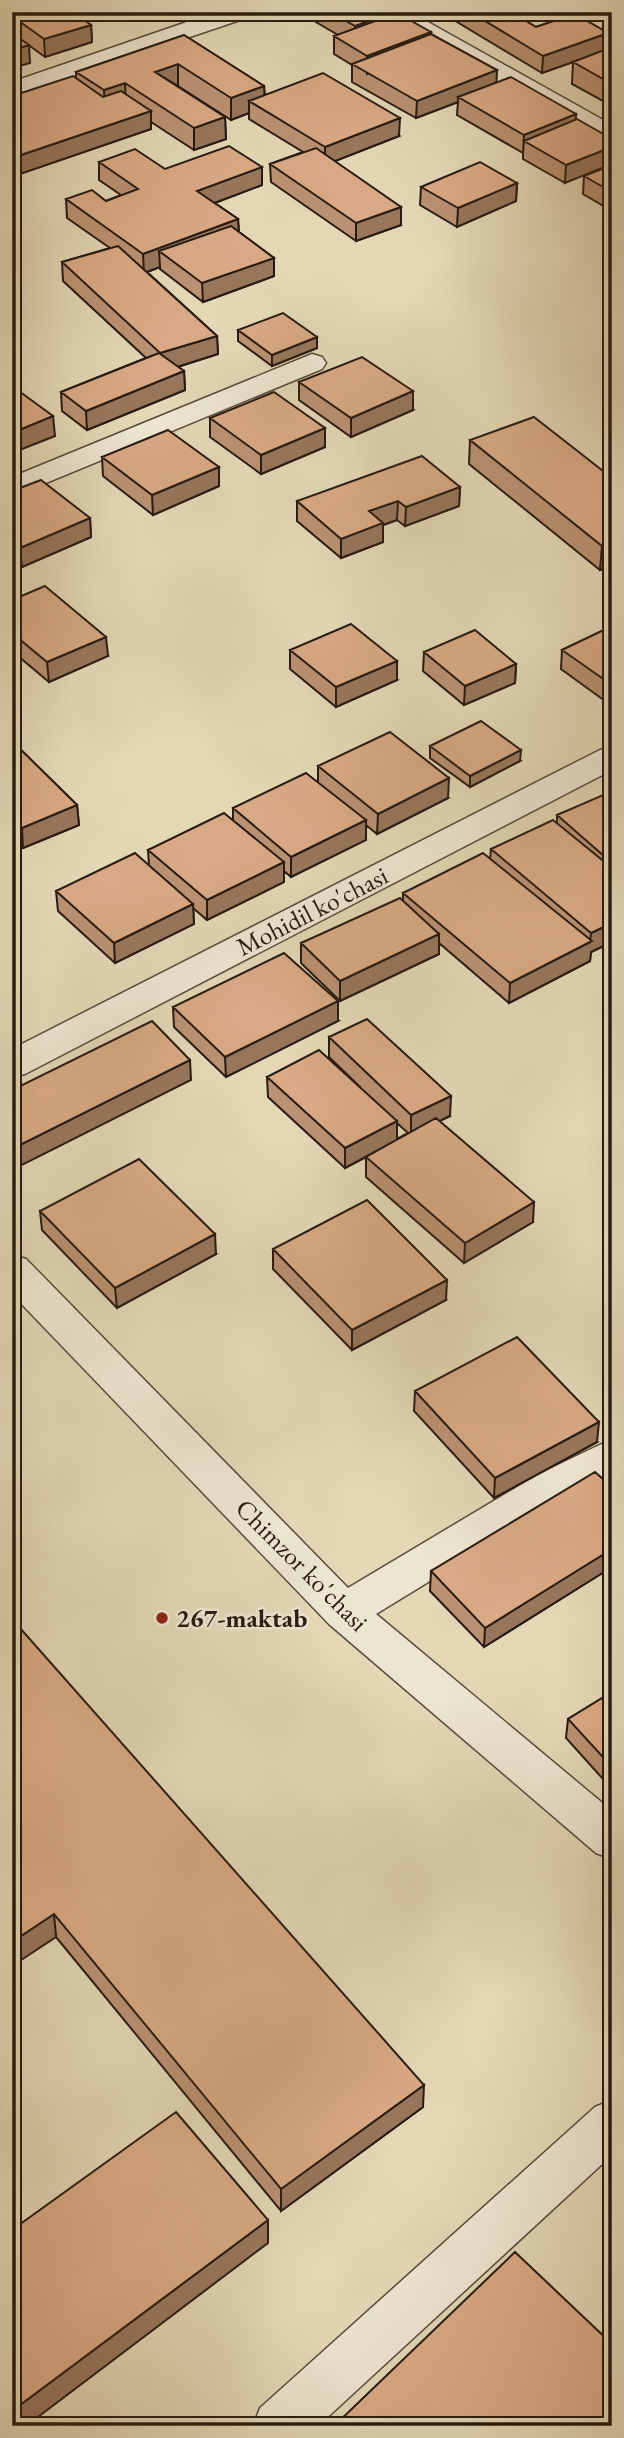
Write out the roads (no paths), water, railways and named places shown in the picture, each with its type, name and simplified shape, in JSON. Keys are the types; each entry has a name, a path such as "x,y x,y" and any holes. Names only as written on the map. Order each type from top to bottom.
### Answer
{"street":[{"path":"12,90 240,12"},
{"path":"392,12 612,136"},
{"path":"12,488 312,363"},
{"name":"Mohidil ko'chasi","path":"12,1065 612,757"},
{"name":"Chimzor ko'chasi","path":"12,1269 344,1612 612,1839"},
{"path":"344,1612 554,1485 612,1455"},
{"path":"279,2426 612,2123"}],"place":[{"name":"267-maktab","path":"162,1618"}]}
